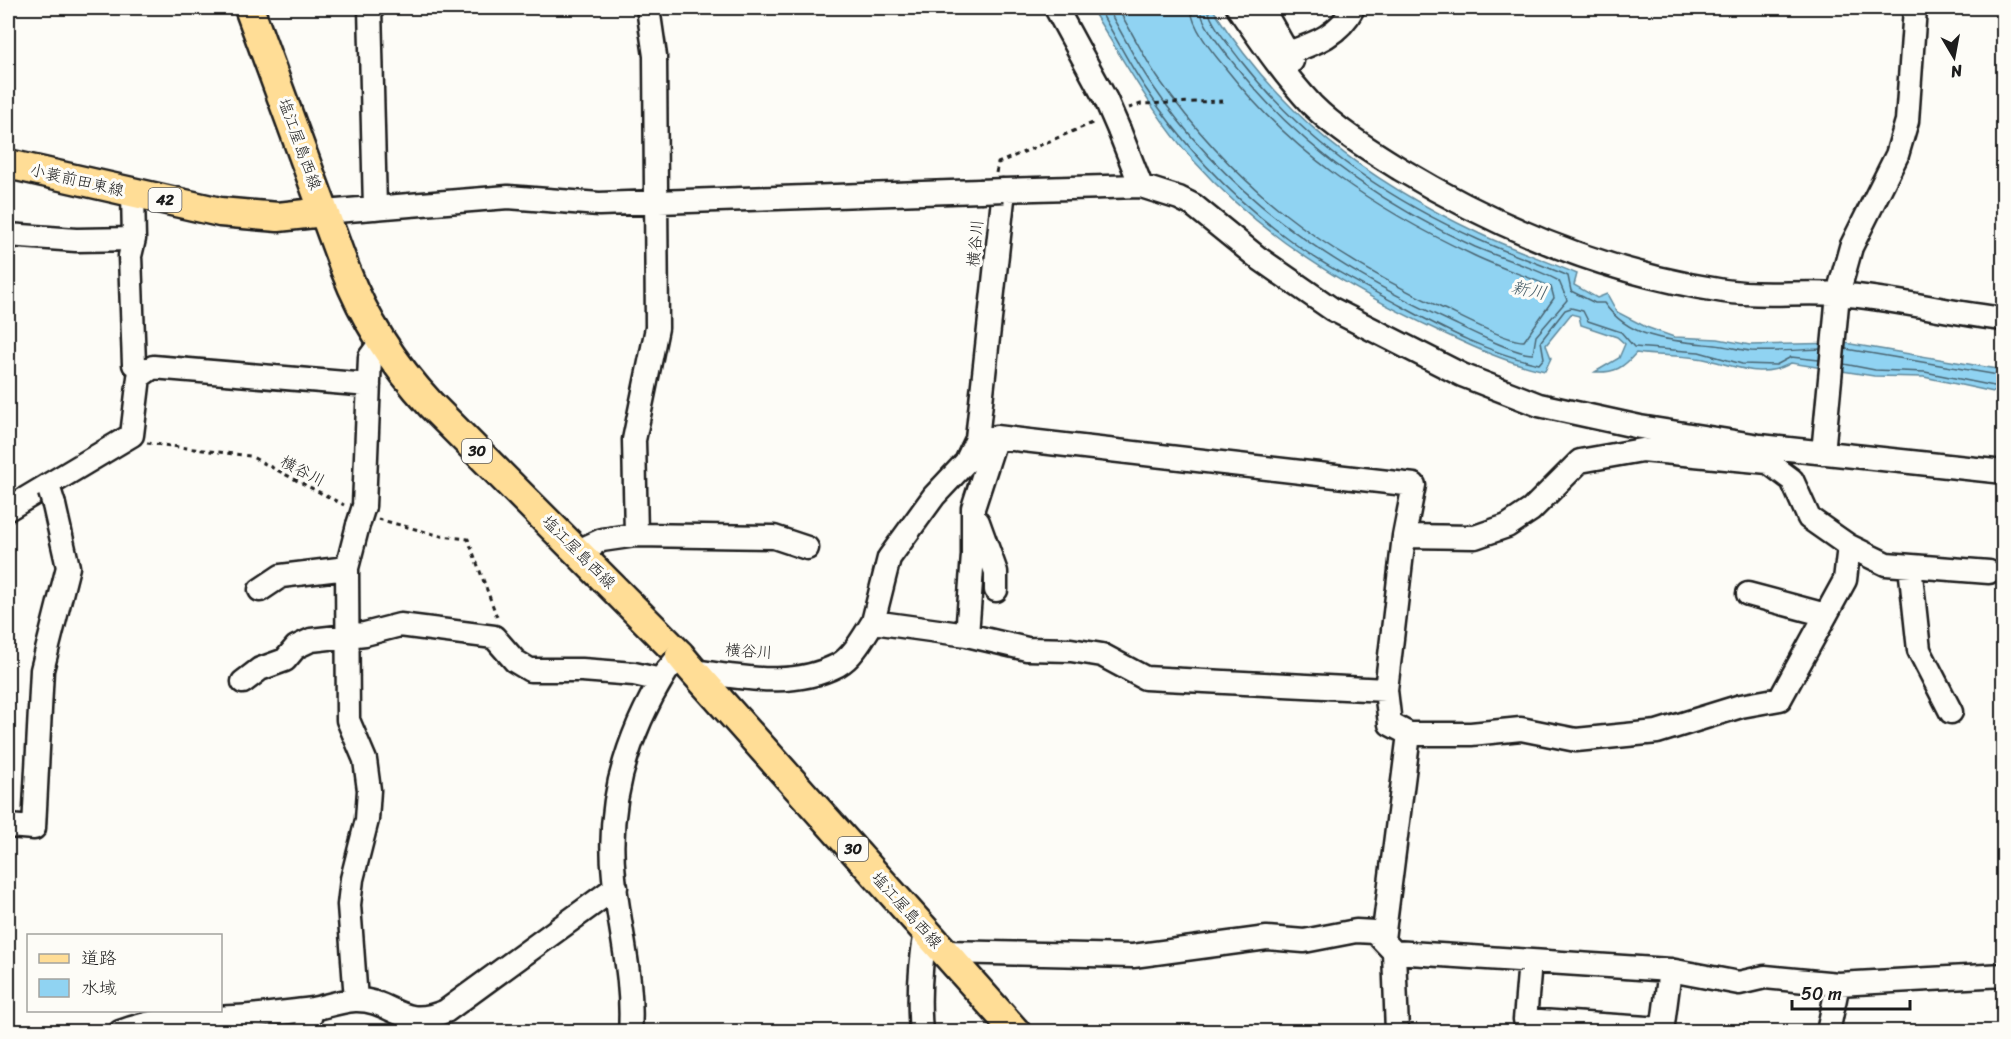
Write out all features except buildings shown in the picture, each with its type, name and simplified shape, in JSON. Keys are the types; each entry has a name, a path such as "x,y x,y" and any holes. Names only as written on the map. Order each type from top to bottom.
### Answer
{"main road":[{"name":"塩江屋島西線","path":"249,8 359,304 404,375 431,405 578,551 678,669 926,931 1017,1032"},
{"name":"小蓑前田東線","path":"8,164 245,216 278,217 324,212"}],"street":[{"path":"370,8 375,208"},
{"path":"636,535 634,440 657,328 655,56 648,8"},
{"path":"1056,8 1111,116 1141,186"},
{"path":"1238,8 1313,106 1366,148 1432,188 1496,221 1591,259 1654,278 1727,292 1837,299 2004,319"},
{"path":"1262,8 1288,53 1313,106"},
{"path":"1288,53 1321,41 1340,28 1353,8"},
{"path":"1824,446 1837,299 1851,247 1897,155 1907,121 1915,8"},
{"path":"324,212 508,197 599,204 993,188 1141,186 1193,205 1257,256 1332,309 1462,375 1539,405 1617,422 1760,446 1824,446 2004,472"},
{"path":"993,188 977,440 974,471 968,495 996,572 996,590"},
{"path":"133,193 134,239 130,256 134,364 145,371"},
{"path":"8,235 76,240 134,239"},
{"path":"356,1000 349,905 352,879 367,820 369,790 365,760 348,720 347,568 363,515 370,357 381,342"},
{"path":"8,509 50,495 132,435 139,377 153,367 369,385"},
{"path":"967,635 973,555 973,508 996,437 1414,485 1404,536 1386,690 1390,724 1409,734 1471,734 1521,729 1576,740 1657,732 1741,706 1780,699 1845,580 1849,546"},
{"path":"243,682 260,669 285,660 296,647 311,640 346,637 400,625 494,637 515,660 530,670 582,670 634,674 678,669 771,681 804,676 839,664 856,648 873,622 889,558 934,496 966,462 977,440"},
{"path":"1404,536 1475,537 1507,526 1531,510 1581,461 1642,450 1768,462 1792,480 1809,518 1849,546 1886,564 1989,572"},
{"path":"1845,467 2004,483"},
{"path":"8,826 34,828 42,670 68,567 50,495"},
{"path":"578,551 602,540 636,535 774,537 807,548"},
{"path":"1910,566 1919,651 1951,712"},
{"path":"260,590 281,576 347,568"},
{"path":"1748,594 1826,615"},
{"path":"873,622 967,635 1027,649 1071,650 1102,655 1145,678 1386,690"},
{"path":"630,1032 632,1003 630,974 616,887 612,845 615,793 630,742 643,712 678,669"},
{"path":"1397,1032 1389,946 1409,734"},
{"path":"120,1032 144,1023 176,1018 233,1018 313,1009 356,1000 378,1004 405,1018 431,1017 446,1011 616,887"},
{"path":"921,1032 918,1004 926,931"},
{"path":"945,952 1133,956 1267,938 1304,941 1356,931 1375,932 1389,946 1530,961 1670,970 1739,983 1766,978 1838,984 2004,975"},
{"path":"1530,961 1525,1020 1662,1030 1670,970"},
{"path":"1828,1032 1838,984"},
{"path":"305,1032 313,1009"}],"path":[{"path":"993,188 998,163 1141,104 1224,101"},
{"name":"横谷川","path":"141,442 250,456 363,515 441,536 468,539 476,556 493,609 502,627"}],"water":[{"name":"新川","path":"1077,8 1212,8 1267,81 1328,141 1362,167 1399,191 1480,234 1577,274 1574,285 1597,298 1607,294 1617,312 1646,327 1674,337 1718,339 1750,345 1845,343 2003,370 2003,394 1924,377 1874,376 1791,363 1767,371 1756,371 1697,358 1636,353 1618,368 1608,372 1595,372 1619,358 1625,344 1617,337 1581,325 1579,316 1571,314 1546,345 1551,358 1545,371 1517,364 1477,349 1405,315 1339,279 1277,237 1248,213 1194,161 1165,125 1092,10 1082,14"}]}
